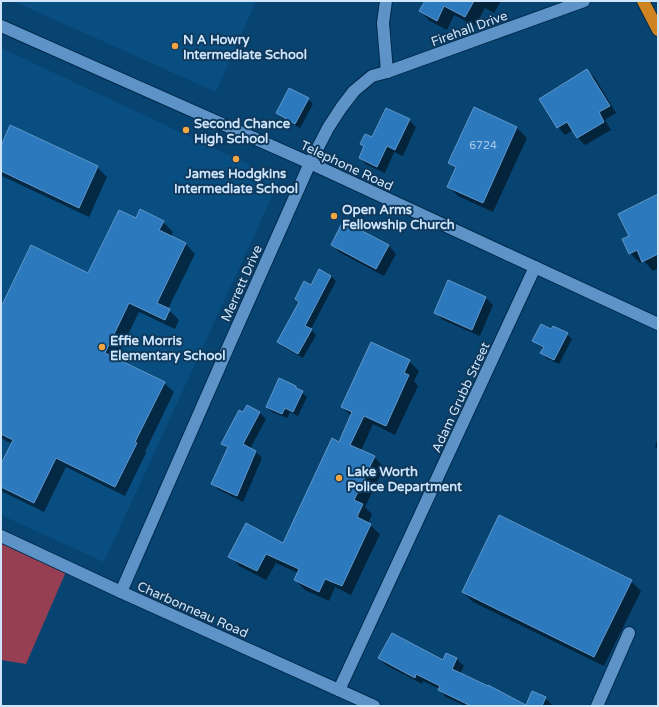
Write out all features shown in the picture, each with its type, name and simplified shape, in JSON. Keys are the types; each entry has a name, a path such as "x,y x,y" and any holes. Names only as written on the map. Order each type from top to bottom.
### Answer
{"highway":[{"path":"643,1 658,30"}],"street":[{"path":"386,1 383,22 386,72"},
{"name":"Firehall Drive","path":"386,72 584,1"},
{"name":"Telephone Road","path":"1,26 310,164 658,324"},
{"name":"Merrett Drive","path":"121,592 226,350 310,164 328,128 354,91 372,76 386,72"},
{"name":"Adam Grubb Street","path":"339,690 535,267"},
{"name":"Charbonneau Road","path":"1,536 374,706"},
{"path":"596,706 629,633"}],"shaded area":[{"name":"N A Howry Intermediate School","path":"13,1 256,1 216,92"},
{"name":"Effie Morris Elementary School","path":"1,48 280,179 104,562 1,515"},
{"path":"1,536 68,567 26,664 1,660"}],"building":[{"path":"425,1 474,1 465,17 444,6 437,21 419,11"},
{"path":"587,69 610,106 599,112 604,122 577,138 567,122 557,128 539,99"},
{"path":"289,88 309,98 295,124 276,113"},
{"path":"474,107 517,127 483,203 447,187 456,167 448,163"},
{"path":"386,108 410,119 395,150 387,146 377,167 359,158 364,146 360,144 365,134 372,137"},
{"path":"10,125 98,166 79,208 1,171 1,146"},
{"path":"658,194 658,254 642,262 637,250 629,254 622,239 629,236 618,214"},
{"path":"140,209 164,221 159,230 186,243 157,303 170,309 165,320 129,303 105,353 165,382 135,442 137,443 115,487 56,458 34,503 1,487 1,464 13,440 1,434 1,307 31,245 88,273 119,210 136,218"},
{"path":"343,221 389,245 376,269 331,245"},
{"path":"319,269 331,276 305,326 312,329 298,354 277,342 299,302 295,299 304,281 311,285"},
{"path":"448,280 486,297 472,330 434,313"},
{"path":"541,324 551,329 553,326 568,333 554,360 540,353 544,347 532,341"},
{"name":"Lake Worth Police Department","path":"371,342 410,360 404,373 409,375 386,426 364,416 350,445 375,456 354,500 363,504 357,517 371,524 342,586 325,579 319,592 294,580 299,569 266,554 257,571 228,557 246,523 283,543 332,438 339,442 352,412 341,407"},
{"path":"279,378 303,391 293,412 285,408 282,414 266,407"},
{"path":"247,405 260,412 243,444 256,451 237,496 211,484 228,447 221,444 239,410 243,412"},
{"path":"499,515 632,580 594,657 462,592"},
{"path":"392,633 443,660 446,653 457,658 452,669 488,685 526,705 532,691 546,697 542,706 471,706 438,690 440,686 416,674 415,678 378,658"}],"place":[{"name":"N A Howry Intermediate School","path":"175,46"},
{"name":"Second Chance High School","path":"186,130"},
{"name":"James Hodgkins Intermediate School","path":"236,159"},
{"name":"Open Arms Fellowship Church","path":"334,216"},
{"name":"Effie Morris Elementary School","path":"102,347"},
{"name":"Lake Worth Police Department","path":"339,478"}]}
